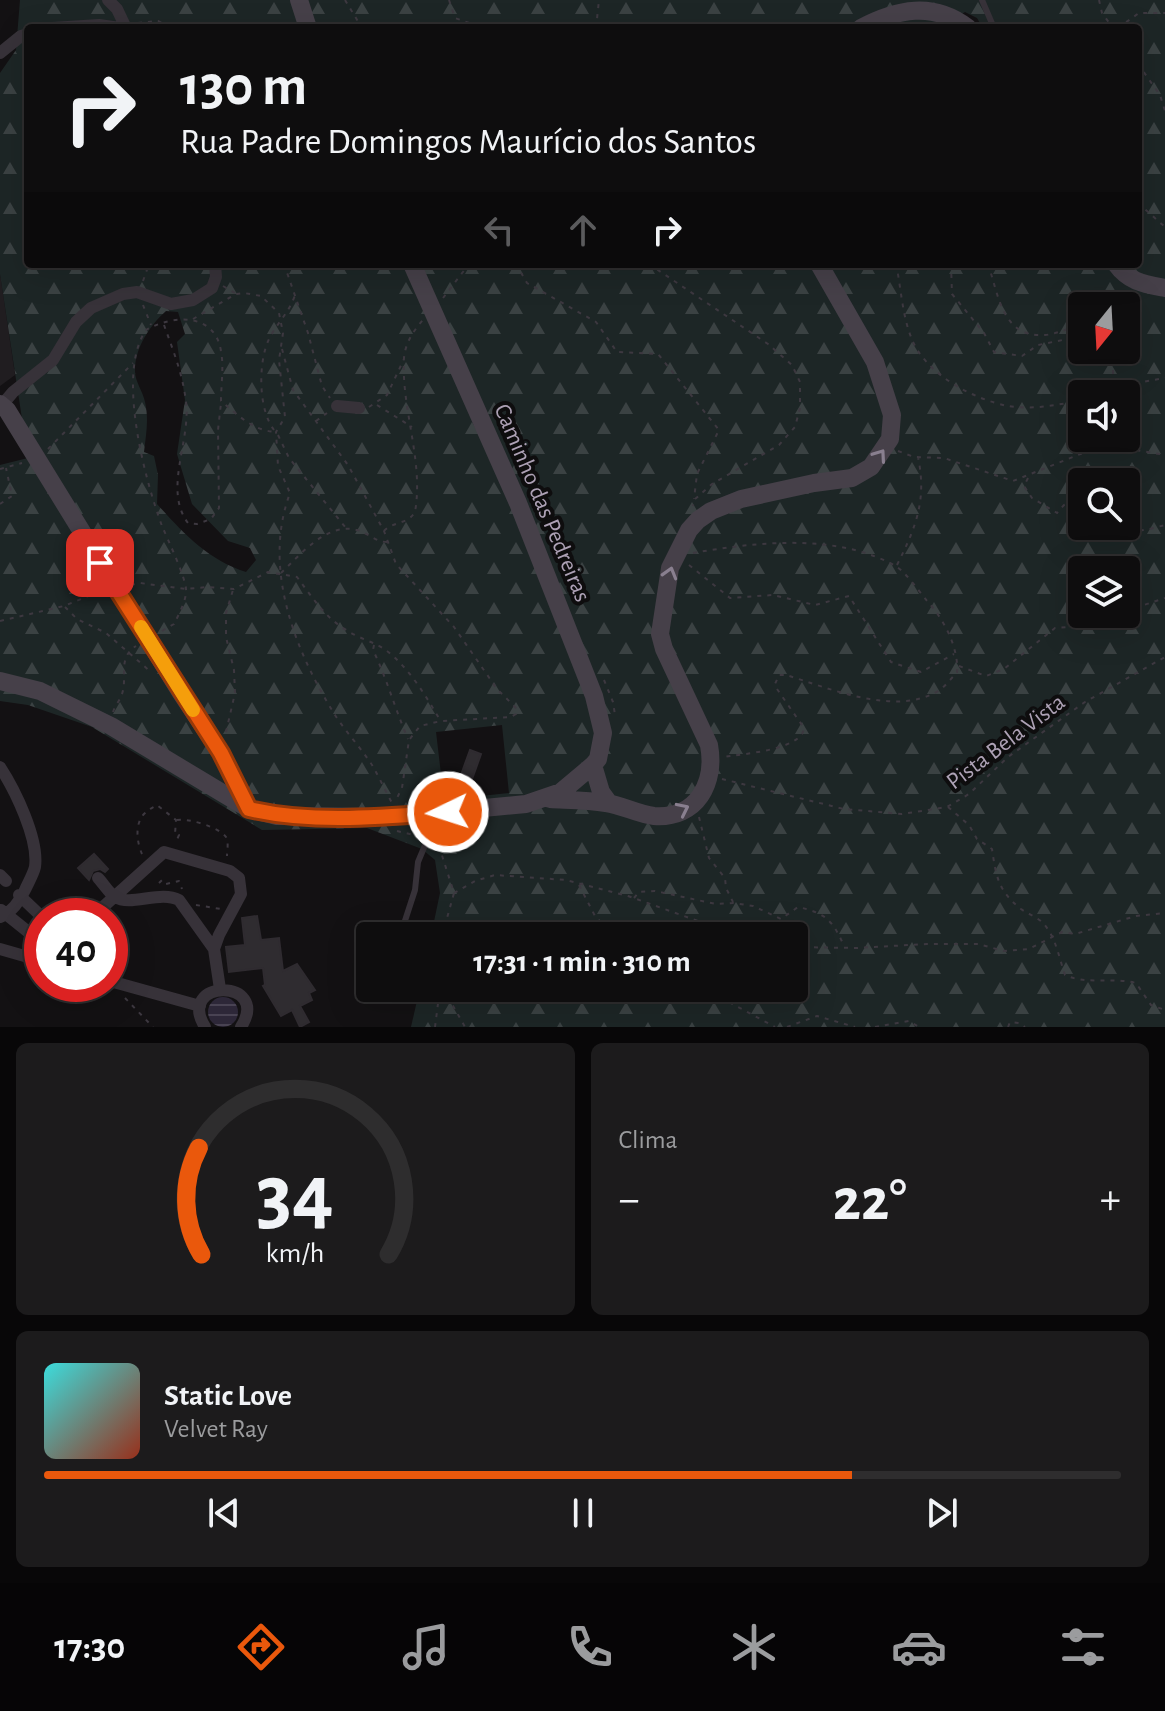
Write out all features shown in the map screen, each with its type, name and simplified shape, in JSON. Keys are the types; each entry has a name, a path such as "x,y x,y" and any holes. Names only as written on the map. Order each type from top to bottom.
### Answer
{"street":[{"path":"108,0 125,24"},
{"path":"299,0 307,24"},
{"path":"868,24 885,15 911,9 935,10 961,24"},
{"path":"0,53 24,35"},
{"path":"215,268 215,281 203,296 182,303 158,302 137,292 123,294 91,308 76,322 53,360 1,405 221,753 249,809"},
{"name":"Caminho das Pedreiras","path":"414,268 518,503 598,705 603,733 598,759 593,765"},
{"path":"0,681 40,691 111,726 249,809 277,816 390,817 526,804 548,799 609,803 657,816 679,814 695,804 708,784 711,759 709,745 660,634 670,568 693,524 711,511 757,495 852,478 871,467 888,444 893,423 885,388 875,362 821,268"},
{"path":"1119,268 1124,276 1140,283 1165,288"},
{"path":"336,406 364,407"},
{"path":"191,773 209,768 221,753"},
{"path":"548,799 578,780 593,765 601,792 609,803"},
{"path":"0,767 12,786 35,851 35,869 12,887 2,914 24,930"},
{"path":"116,898 164,852 230,871 242,884 241,894 214,949"},
{"path":"140,875 151,897"},
{"path":"98,878 116,898 172,896 185,907 214,949 220,989"},
{"path":"0,949 24,956"},
{"path":"128,986 200,1006"},
{"path":"205,1027 200,1018 200,1006 206,996 220,989 232,990 244,1002 247,1013 241,1027"}],"lane":[{"path":"982,0 992,24"},
{"path":"428,838 437,838 448,812"},
{"path":"418,815 428,838"},
{"path":"405,922 415,890 418,862 428,838"}],"path":[{"path":"345,0 360,24"},
{"path":"449,0 455,18 472,24"},
{"path":"596,24 599,0"},
{"path":"1099,0 1102,13 1112,24"},
{"path":"1122,24 1139,13 1165,13"},
{"path":"136,24 158,21 164,24"},
{"path":"1142,70 1160,95 1165,111"},
{"path":"1142,207 1165,227"},
{"path":"285,268 322,386 336,406 314,422"},
{"path":"364,407 376,404 387,395 411,336 466,268"},
{"path":"518,268 527,283 596,322 617,352 658,354 719,430 697,474 693,511"},
{"path":"655,268 768,344 792,365 800,382 800,408 795,427 779,445 712,484 694,500"},
{"path":"897,268 911,337 924,360 949,380 979,397 1010,406 1047,407 1068,403"},
{"path":"951,268 952,294 984,333 994,352 1022,356 1038,345 1068,339"},
{"path":"989,268 1003,310 1016,329 1028,335 1044,335 1068,328"},
{"path":"215,281 236,294 261,296 274,306 282,321 280,385 285,417 276,432 278,466 290,493 283,510 278,551 291,624 300,650 336,717 372,765 390,817 428,838"},
{"path":"1138,292 1140,283"},
{"path":"148,638 174,624 186,589 154,504 140,453 132,372 146,330 163,323 193,319 236,294"},
{"path":"295,295 262,356 261,403 289,458 346,528"},
{"path":"163,323 179,366 187,405 178,510 188,523 197,524 211,519 219,508 221,347 209,326 193,319"},
{"path":"281,345 293,390 348,465 384,531 396,564 454,627 517,712 511,717 441,721 420,726 409,740 402,788 390,817"},
{"path":"384,531 412,518 417,504 404,358"},
{"path":"0,469 36,460 135,361"},
{"path":"1140,382 1165,378"},
{"path":"221,401 250,425 263,431 276,432"},
{"path":"376,404 412,428"},
{"path":"888,444 902,453 944,458 1009,480 1028,476 1086,452"},
{"path":"1140,451 1165,455"},
{"path":"897,566 916,527 922,492 918,457"},
{"path":"0,504 12,496 6,467"},
{"path":"1028,476 1024,486 1032,498 1057,513 1068,504"},
{"path":"1140,530 1165,525"},
{"path":"281,573 334,529 362,531 379,542 388,542"},
{"path":"676,555 719,548 809,543 854,551 897,566 939,613 948,630 958,665 957,673 938,691 888,702 862,699 779,675 775,684 804,728 803,735 799,740 767,750 719,758"},
{"path":"676,555 730,598 773,595 815,605 849,596 891,662 921,672 954,654"},
{"path":"0,621 140,583 186,589 234,589 268,572 281,573 297,577 318,606 347,631 388,652 413,679 441,721"},
{"path":"221,753 235,693 234,670 226,637 226,613 234,589"},
{"path":"1140,606 1165,598"},
{"path":"64,606 74,616 102,630 128,651 124,659 122,693 113,710 111,726"},
{"path":"958,665 986,676 1004,669 1055,628 1068,627"},
{"path":"374,643 373,650 388,680 395,708 409,740"},
{"name":"Pista Bela Vista","path":"715,777 844,809 902,814 947,807 969,794 1008,757 1085,702 1165,657"},
{"path":"695,804 709,858 725,878 733,903"},
{"path":"140,875 144,859 137,841 143,813 157,805 176,820 188,818 224,834 228,842 226,867 230,871"},
{"path":"947,807 969,825 977,839 992,849 995,878 1022,909 1042,922 1053,937 1065,975 1075,980 1112,979 1136,983 1151,1005 1165,1010"},
{"path":"172,854 179,835 175,834 176,820"},
{"path":"439,848 454,893 446,922"},
{"path":"454,893 475,881 495,875 578,883 634,898 701,922"},
{"path":"159,883 162,880 171,884 179,881 183,890 172,896"},
{"path":"578,883 601,922"},
{"path":"634,898 639,892 655,891 716,904 753,906 781,919 798,907 819,913 835,925 845,947"},
{"path":"187,899 209,908 235,907"},
{"path":"808,947 978,944 1004,951 1029,949 1060,933 1075,934 1136,916 1165,913"},
{"path":"128,1002 153,1027"},
{"path":"435,1027 439,1002"},
{"path":"450,1002 465,1027"},
{"path":"729,1002 775,1027"},
{"path":"787,1027 817,1016 855,1027"},
{"path":"875,1027 909,1021 919,1027"},
{"path":"1008,1027 1010,1022 1025,1027"}],"shaded area":[{"path":"0,274 15,375 0,386"},
{"path":"223,997 234,1001 238,1012 234,1023 223,1027 212,1023 208,1012 212,1001"}],"green space":[{"path":"20,0 1165,0 1165,1027 411,1027 417,1002 808,1002 808,922 434,922 440,893 435,860 422,849 367,828 262,830 92,727 28,705 0,701 0,465 28,458 0,274 0,73 16,50","holes":["166,311 178,312 185,334 177,342 185,400 177,454 192,504 228,541 250,548 256,560 246,572 208,553 157,504 158,475 154,456 144,452 146,409 136,379 135,363 140,346 154,323","502,725 509,793 444,800 436,732"]}],"building":[{"path":"470,750 481,754 471,791 460,788"},
{"path":"94,854 108,869 105,872 100,869 93,871 89,880 78,868"},
{"path":"257,916 261,940 279,938 283,971 297,964 315,990 309,993 312,1000 300,1006 309,1022 300,1027 292,1010 281,1016 263,986 263,968 229,972 226,947 245,945 242,918"}],"slow traffic":[{"path":"141,627 193,710"}],"route":[{"path":"100,563 221,753 249,809 277,816 310,817 389,817 448,812"}]}
